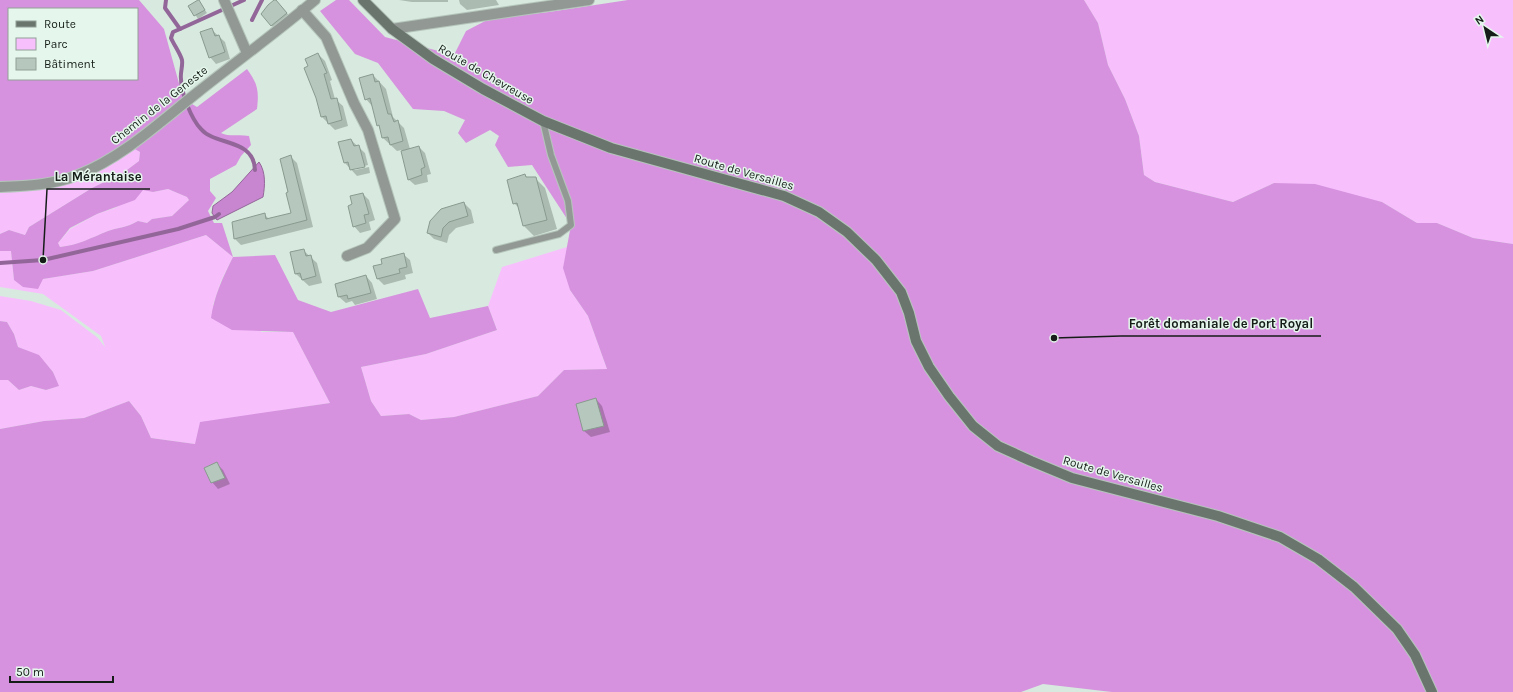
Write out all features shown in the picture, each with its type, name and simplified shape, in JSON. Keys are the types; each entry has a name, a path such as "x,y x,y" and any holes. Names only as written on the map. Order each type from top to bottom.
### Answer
{"main road":[{"name":"Route de Chevreuse","path":"363,0 392,29 454,73 507,103 543,121 610,148"},
{"name":"Route de Versailles","path":"610,148 784,196 819,212 847,232 876,260 901,292 909,313 916,341 928,368 973,426 998,446 1072,478 1218,516 1280,537 1312,555 1354,587 1397,629 1415,655 1432,692"}],"street":[{"name":"Chemin de la Geneste","path":"0,187 25,186 51,182 76,175 98,166 142,136 315,0"},
{"path":"392,29 589,0"},
{"path":"225,2 246,54"},
{"path":"302,10 326,37 354,104 368,130 395,219 367,248 348,256"}],"lane":[{"path":"496,250 559,234 571,225 568,201 551,155 543,121"}],"green space":[{"path":"1084,0 1513,0 1513,244 1473,238 1437,223 1417,223 1382,202 1274,183 1233,202 1155,182 1144,175 1139,136 1125,99 1108,65 1098,23"},
{"path":"133,148 140,152 139,161 123,173 92,188 29,227 25,235 9,230 0,234 0,192 45,188"},
{"path":"143,189 153,192 168,189 187,197 189,200 172,216 152,219 147,223 138,221 79,243 60,247 58,243 70,229 97,214 115,208"},
{"path":"206,235 233,257 221,281 213,305 262,332 293,332 330,403 277,411 195,444 151,438 141,416 129,401 84,418 44,421 0,429 0,380 8,380 19,390 31,386 46,390 58,386 53,372 39,356 18,347 14,334 7,322 0,321 0,296 31,301 61,310 98,338 105,347 101,336 43,294 0,287 0,251 11,251 14,280 43,279 93,271"},
{"path":"567,247 570,290 588,316 607,369 564,370 538,396 454,417 421,420 409,414 381,416 371,401 361,367 426,354 497,330 488,306 502,267"}],"shaded area":[{"path":"0,0 139,0 164,29 183,98 138,134 100,161 75,172 42,181 0,183"},
{"path":"336,0 349,0 385,37 454,55 466,31 489,19 628,0 1084,0 1098,23 1108,65 1125,99 1139,136 1144,175 1155,182 1233,202 1274,183 1315,184 1382,202 1417,223 1437,223 1473,238 1513,244 1513,692 1112,692 1043,684 1021,692 0,692 0,429 44,421 84,418 129,401 141,416 151,438 195,444 200,422 330,403 293,332 232,330 211,318 212,310 222,279 233,257 275,255 298,300 331,312 418,289 430,318 488,306 497,330 426,354 361,367 371,401 381,416 409,414 421,420 454,417 538,396 564,370 607,369 588,316 570,290 563,268 571,225 532,165 508,167 495,145 499,136 490,130 466,143 458,133 465,120 444,111 413,109 378,63 355,54 320,11"},
{"path":"247,69 257,88 257,109 221,133 227,135 249,136 251,145 241,156 236,165 210,179 210,191 216,198 208,211 214,223 222,223 233,257 206,235 93,271 43,279 38,289 23,287 14,280 11,251 0,251 0,234 9,230 25,235 29,227 92,188 123,173 139,161 140,152 133,148 192,104 197,107","holes":["168,189 187,197 189,200 172,216 152,219 147,223 138,221 73,245 60,247 58,243 70,228 97,214 135,200 143,190 153,192"]},
{"path":"259,162 264,175 263,197 217,220 212,213 213,206 232,192"},
{"path":"0,321 7,322 14,334 18,347 39,355 53,372 59,386 46,390 31,386 19,390 8,380 0,380"}],"building":[{"path":"198,0 205,10 194,16 188,6"},
{"path":"274,0 276,0 287,13 271,26 261,14"},
{"path":"212,28 215,36 219,35 225,52 209,58 200,32"},
{"path":"318,53 327,73 324,74 331,99 337,98 342,120 328,124 326,116 321,117 316,98 304,68 308,66 305,59"},
{"path":"373,74 375,82 379,81 388,114 391,114 394,122 398,120 403,141 390,145 388,137 382,138 379,125 377,126 370,98 365,100 359,78"},
{"path":"351,139 354,146 359,145 365,167 350,170 348,162 344,163 338,142"},
{"path":"419,146 425,167 421,169 422,175 408,180 401,151"},
{"path":"291,155 307,220 234,239 232,222 265,213 266,219 291,213 286,193 288,192 280,159"},
{"path":"525,174 526,177 536,177 547,220 523,226 517,203 513,204 507,180"},
{"path":"363,193 369,214 364,215 366,223 353,227 348,206 352,204 350,196"},
{"path":"464,202 468,216 449,222 443,228 441,237 427,233 430,221 441,209"},
{"path":"304,249 306,256 311,255 316,276 302,280 300,273 295,274 290,252"},
{"path":"404,253 407,267 399,269 400,273 377,279 373,266 382,264 381,259"},
{"path":"366,275 371,293 348,299 347,295 338,297 335,284"},
{"path":"596,398 604,426 583,431 576,404"},
{"path":"217,462 225,478 211,483 204,468"}],"waterway":[{"path":"166,0 165,8 180,29"},
{"path":"244,0 173,32 171,38 182,60 181,84 190,112 197,125 207,134 241,147 248,152 253,160 255,170"},
{"path":"252,20 262,0"},
{"path":"0,263 43,260 178,229 215,217 219,214"}],"place":[{"name":"La Mérantaise","path":"43,260"},
{"name":"Forêt domaniale de Port Royal","path":"1054,338"}]}
